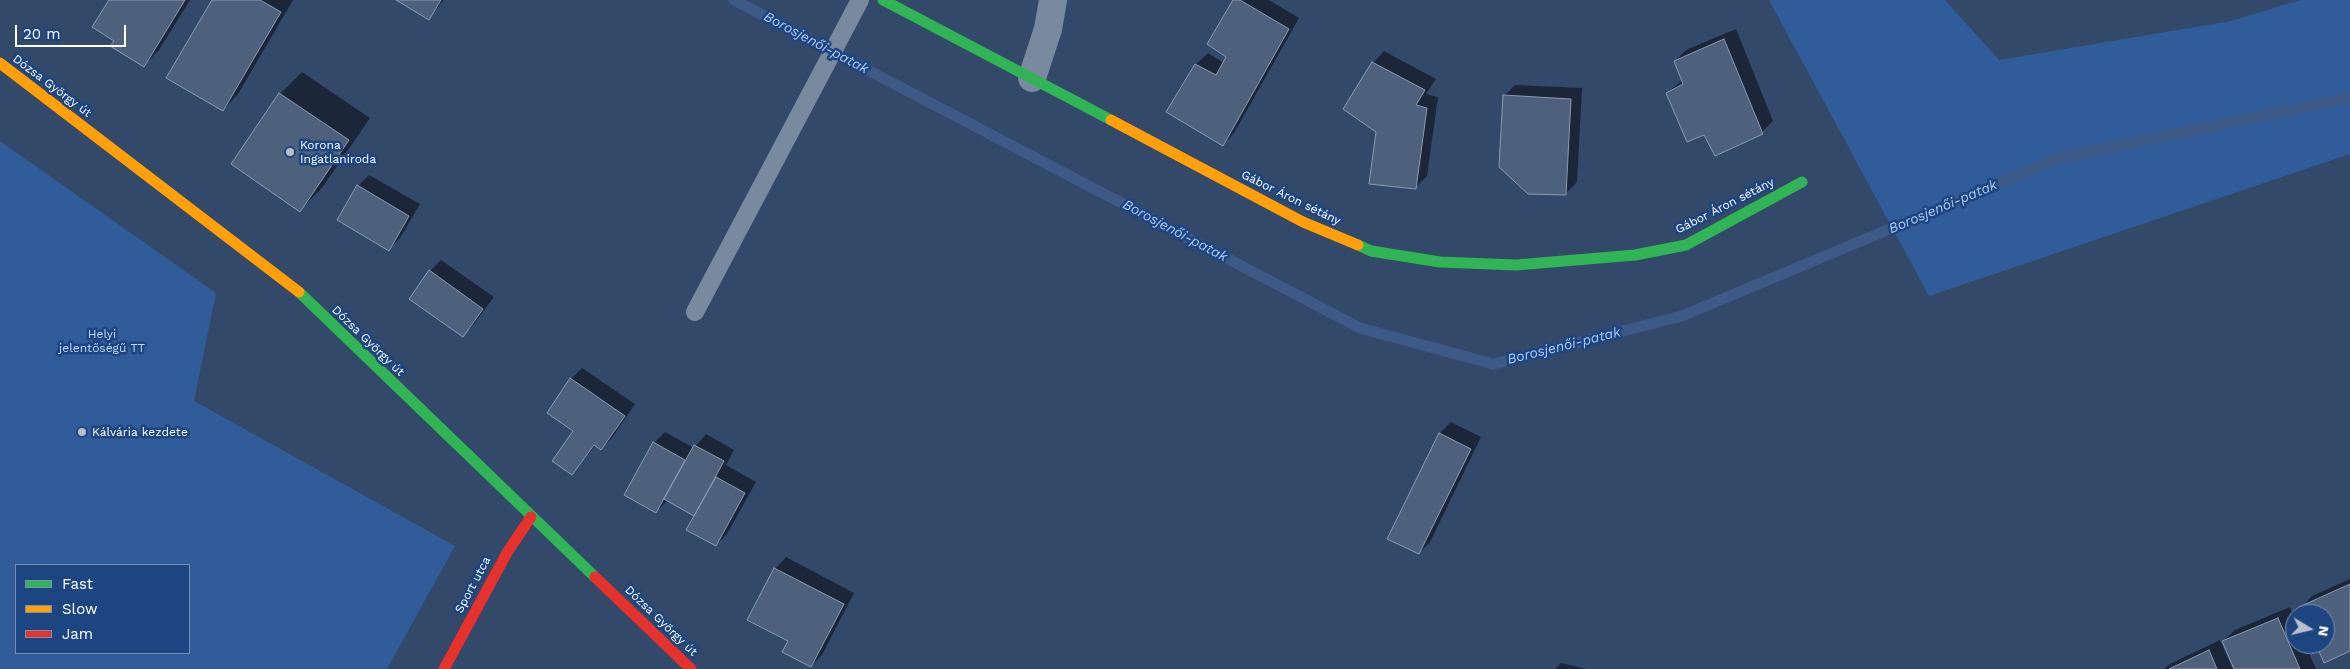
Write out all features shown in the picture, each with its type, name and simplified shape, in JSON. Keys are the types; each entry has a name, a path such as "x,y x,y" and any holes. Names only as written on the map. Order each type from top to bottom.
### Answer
{"street":[{"name":"Gábor Áron sétány","path":"883,0 1303,222 1370,251 1440,262 1516,265 1636,255 1686,245 1802,182"},
{"path":"1032,78 1048,29 1053,0"},
{"name":"Dózsa György út","path":"0,63 292,286 691,669"},
{"name":"Sport utca","path":"444,669 508,551 531,517"}],"lane":[{"path":"695,312 860,0"}],"green space":[{"path":"1769,0 1945,0 1999,60 2231,21 2300,0 2350,0 2350,154 1929,296"},
{"name":"Helyi jelentőségű TT","path":"0,141 216,293 194,401 455,546 387,669 0,669"}],"building":[{"path":"109,0 185,0 144,67 110,46 114,41 92,27"},
{"path":"212,0 260,0 281,12 223,111 166,78"},
{"path":"396,0 441,0 429,20"},
{"path":"1233,0 1240,0 1289,29 1223,146 1166,112 1195,64 1216,75 1226,57 1207,44"},
{"path":"1724,39 1763,134 1715,156 1704,135 1687,142 1666,93 1683,84 1674,61"},
{"path":"1372,62 1425,90 1416,105 1427,108 1416,189 1369,184 1376,132 1343,109"},
{"name":"Korona Ingatlaniroda","path":"279,93 349,140 300,212 231,164"},
{"path":"1503,95 1571,99 1566,195 1528,194 1499,167"},
{"path":"357,185 409,216 389,251 337,220"},
{"path":"429,270 483,309 463,337 409,299"},
{"path":"570,378 625,416 601,450 594,445 572,475 552,461 573,431 547,413"},
{"path":"1439,433 1471,449 1419,554 1387,539"},
{"path":"653,442 685,460 656,513 624,495"},
{"path":"694,445 724,461 694,516 664,499"},
{"path":"716,477 745,493 716,546 686,530"},
{"path":"774,568 844,604 811,667 782,652 788,641 747,620"},
{"path":"2350,584 2350,651 2324,663 2320,654 2335,654 2335,604 2306,604"},
{"path":"2278,618 2285,634 2285,654 2294,654 2300,669 2234,669 2222,641"},
{"path":"2209,650 2217,669 2169,669"}],"waterway":[{"name":"Borosjenői-patak","path":"734,0 1360,328 1493,364 1682,316 2059,158 2350,98"}],"traffic: fast":[{"path":"883,0 1111,120"},
{"path":"1358,245 1371,251 1440,262 1516,265 1635,255 1686,245 1802,182"},
{"path":"299,292 595,577"}],"traffic: slow":[{"path":"0,63 299,292"},
{"path":"1111,120 1303,222 1358,245"}],"traffic: jam":[{"path":"444,669 508,551 531,517"},
{"path":"595,577 691,669"}],"place":[{"name":"Korona Ingatlaniroda","path":"290,152"},
{"name":"Kálvária kezdete","path":"82,432"}]}
